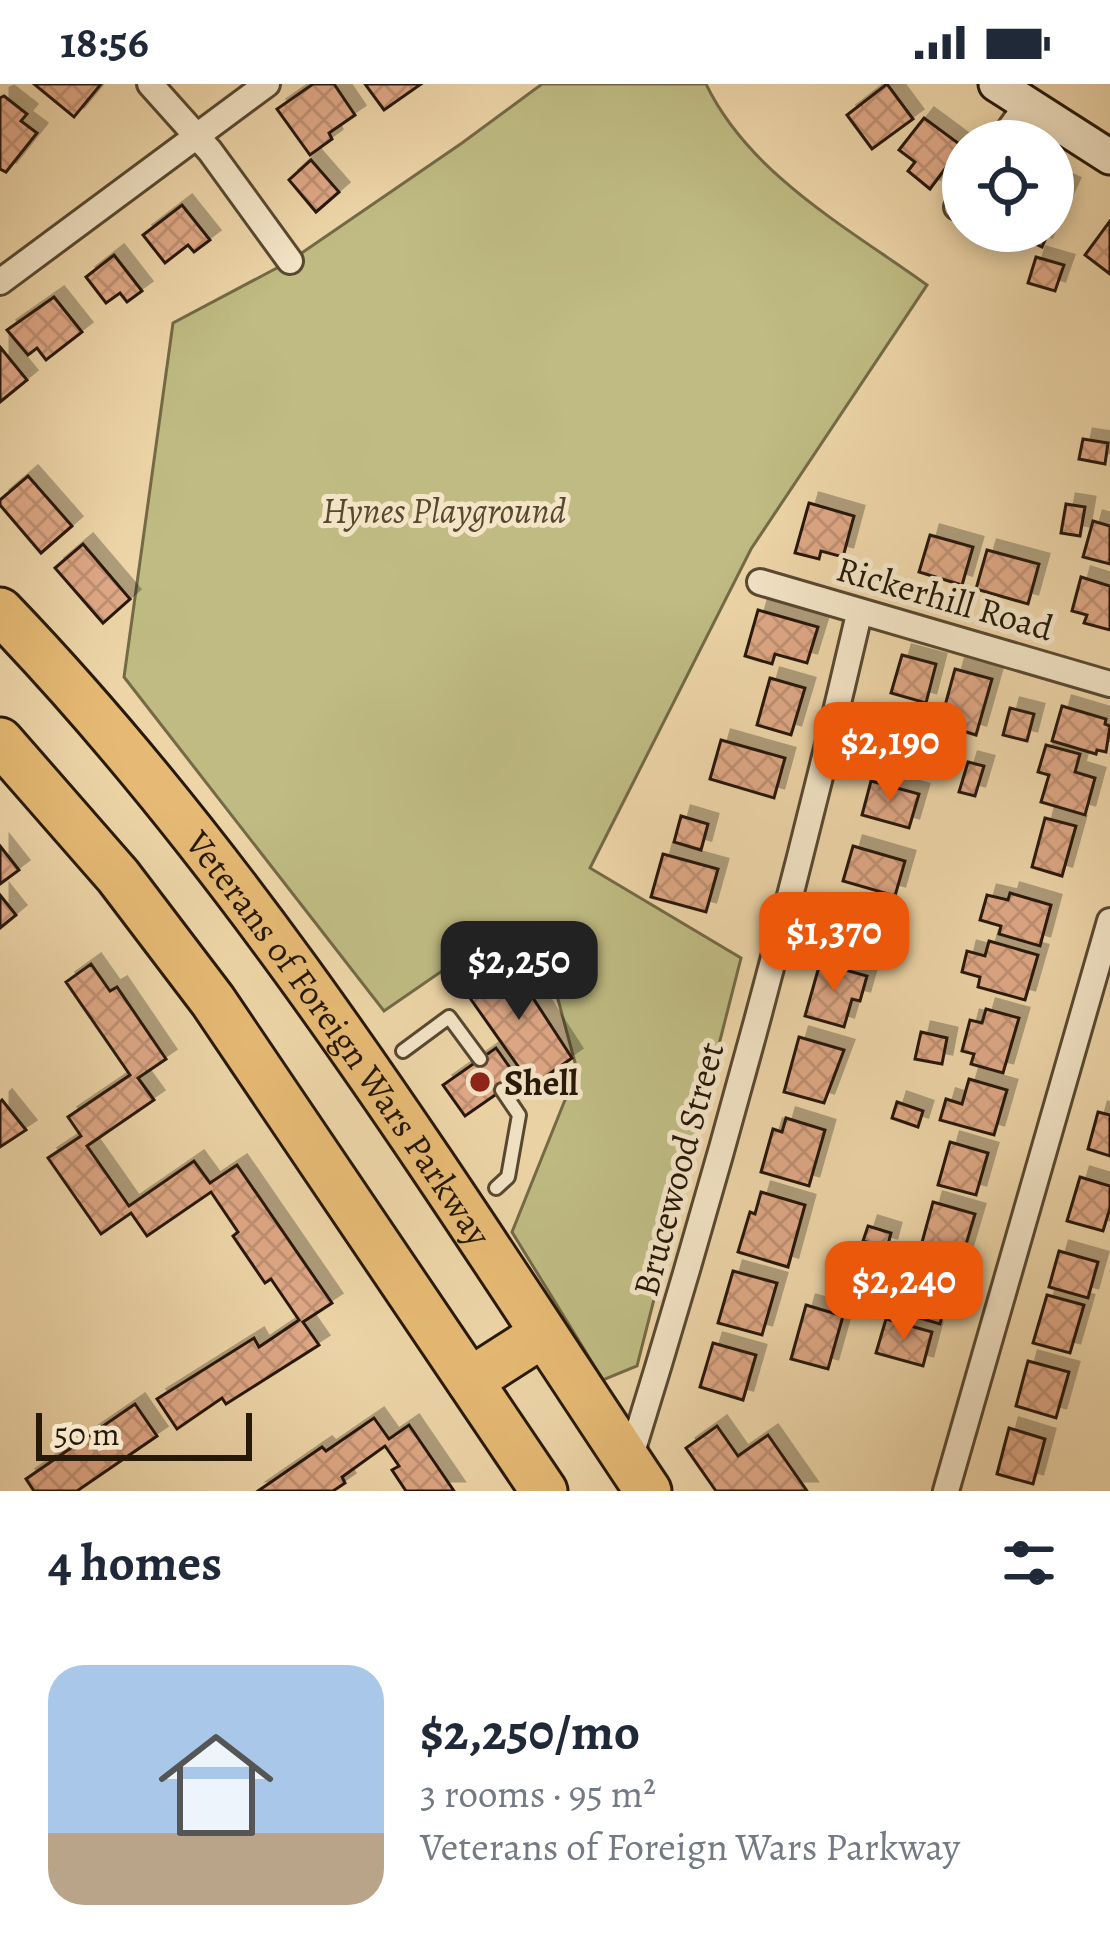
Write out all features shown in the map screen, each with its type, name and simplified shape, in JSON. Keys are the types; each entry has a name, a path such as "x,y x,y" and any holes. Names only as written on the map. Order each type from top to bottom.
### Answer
{"highway":[{"name":"Veterans of Foreign Wars Parkway","path":"0,611 139,765 250,905 639,1476"},
{"path":"0,741 85,836 193,973 544,1491"},
{"path":"470,1381 543,1334"}],"street":[{"path":"150,84 210,151 290,261"},
{"path":"0,282 267,84"},
{"path":"1009,92 1110,157"},
{"name":"Rickerhill Road","path":"760,582 1110,684"},
{"name":"Brucewood Street","path":"639,1476 859,614"},
{"path":"946,1491 1110,921"}],"lane":[{"path":"403,1052 449,1018 480,1059"},
{"path":"496,1188 508,1177 519,1115 502,1090"}],"green space":[{"name":"Hynes Playground","path":"542,84 706,84 725,116 774,173 927,285 751,549 590,868 741,958 637,1366 603,1380 512,1232 577,1070 555,988 503,929 384,1011 124,677 173,323 290,261"}],"building":[{"path":"34,84 101,84 74,117"},
{"path":"313,84 334,84 355,115 329,133 332,139 310,155 277,109"},
{"path":"365,84 421,84 384,110"},
{"path":"887,84 913,119 872,149 847,115"},
{"path":"4,96 27,114 21,121 37,133 6,172 0,169 0,98"},
{"path":"924,118 942,131 942,173 930,189 908,171 915,162 899,150"},
{"path":"311,160 339,192 316,212 289,180"},
{"path":"182,205 210,240 194,252 188,245 165,263 143,235"},
{"path":"1110,221 1110,274 1085,255"},
{"path":"114,255 142,291 127,302 120,293 106,303 86,277"},
{"path":"1036,257 1064,265 1055,291 1028,283"},
{"path":"54,297 82,332 46,360 37,348 28,355 7,330"},
{"path":"0,347 27,380 0,402"},
{"path":"1083,439 1108,443 1105,464 1079,459"},
{"path":"28,476 72,526 41,553 0,505"},
{"path":"809,503 854,516 843,557 821,551 819,559 795,553"},
{"path":"1066,504 1085,507 1080,536 1061,533"},
{"path":"1093,521 1110,526 1110,564 1083,557"},
{"path":"930,535 973,547 962,585 919,572"},
{"path":"83,544 130,599 103,623 55,568"},
{"path":"987,550 1039,564 1028,604 976,589"},
{"path":"1081,577 1110,586 1110,630 1084,623 1087,615 1072,611"},
{"path":"758,610 818,627 807,663 775,654 772,664 745,656"},
{"path":"902,655 936,664 926,703 891,693"},
{"path":"955,669 992,679 976,735 940,724"},
{"path":"770,678 805,688 791,735 757,725"},
{"path":"1062,706 1106,719 1110,726 1106,752 1097,750 1096,754 1052,741"},
{"path":"1010,708 1034,714 1027,741 1003,735"},
{"path":"721,740 785,758 774,798 710,779"},
{"path":"1046,745 1080,754 1075,772 1095,778 1085,815 1041,802 1049,775 1038,772"},
{"path":"968,762 984,766 975,796 959,792"},
{"path":"871,781 919,794 909,828 862,815"},
{"path":"681,816 708,824 701,850 674,842"},
{"path":"1045,818 1076,826 1062,876 1032,867"},
{"path":"0,846 19,870 0,884"},
{"path":"853,846 905,861 895,896 843,881"},
{"path":"663,854 718,869 706,912 651,897"},
{"path":"1010,893 1051,905 1040,946 999,934 1001,926 980,920 987,895 1008,900"},
{"path":"0,895 16,915 0,928"},
{"path":"835,909 874,920 864,958 824,948"},
{"path":"989,941 1038,955 1025,1000 978,987 980,977 962,972 967,951 985,956"},
{"path":"509,961 572,1058 532,1086 465,991"},
{"path":"820,963 867,976 860,1001 852,999 844,1027 805,1016"},
{"path":"91,964 110,991 117,987 166,1059 138,1078 154,1100 87,1146 129,1206 194,1161 210,1183 237,1165 332,1303 303,1322 319,1345 226,1404 222,1398 177,1429 157,1399 254,1338 259,1347 299,1320 271,1279 265,1283 211,1192 147,1236 131,1213 101,1234 48,1158 81,1136 68,1117 130,1075 66,982"},
{"path":"986,1009 1019,1018 1003,1073 971,1064 974,1054 962,1051 970,1020 982,1023"},
{"path":"921,1032 947,1038 942,1064 915,1059"},
{"path":"799,1037 844,1050 824,1103 784,1092"},
{"path":"496,1048 518,1079 465,1116 443,1085"},
{"path":"969,1079 1007,1090 994,1135 940,1120 946,1099 962,1104"},
{"path":"0,1102 26,1130 0,1147"},
{"path":"897,1102 923,1111 918,1127 892,1118"},
{"path":"1098,1112 1110,1115 1110,1156 1088,1149"},
{"path":"786,1118 825,1130 809,1186 761,1172 773,1129 782,1132"},
{"path":"950,1142 988,1153 976,1195 938,1185"},
{"path":"1080,1177 1110,1186 1103,1231 1067,1221"},
{"path":"761,1192 805,1205 788,1267 738,1252"},
{"path":"933,1202 975,1214 962,1258 921,1246"},
{"path":"868,1226 891,1233 887,1248 863,1241"},
{"path":"1059,1251 1098,1262 1088,1298 1049,1287"},
{"path":"906,1261 943,1272 939,1288 949,1291 940,1324 892,1310"},
{"path":"733,1271 777,1283 762,1335 718,1323"},
{"path":"1047,1295 1084,1305 1070,1353 1033,1343"},
{"path":"806,1305 843,1316 828,1369 791,1359"},
{"path":"886,1319 932,1332 923,1366 876,1353"},
{"path":"713,1343 756,1355 743,1400 700,1387"},
{"path":"1028,1361 1069,1372 1056,1418 1016,1406"},
{"path":"135,1404 157,1436 77,1491 34,1491 26,1479"},
{"path":"374,1418 389,1439 409,1425 454,1491 406,1491 392,1470 399,1466 385,1446 342,1477 345,1483 333,1491 258,1491 322,1447 326,1451"},
{"path":"717,1426 738,1456 768,1435 807,1491 716,1491 686,1448"},
{"path":"1009,1428 1045,1439 1033,1484 997,1474"}],"place":[{"name":"Shell","path":"480,1082"}]}
